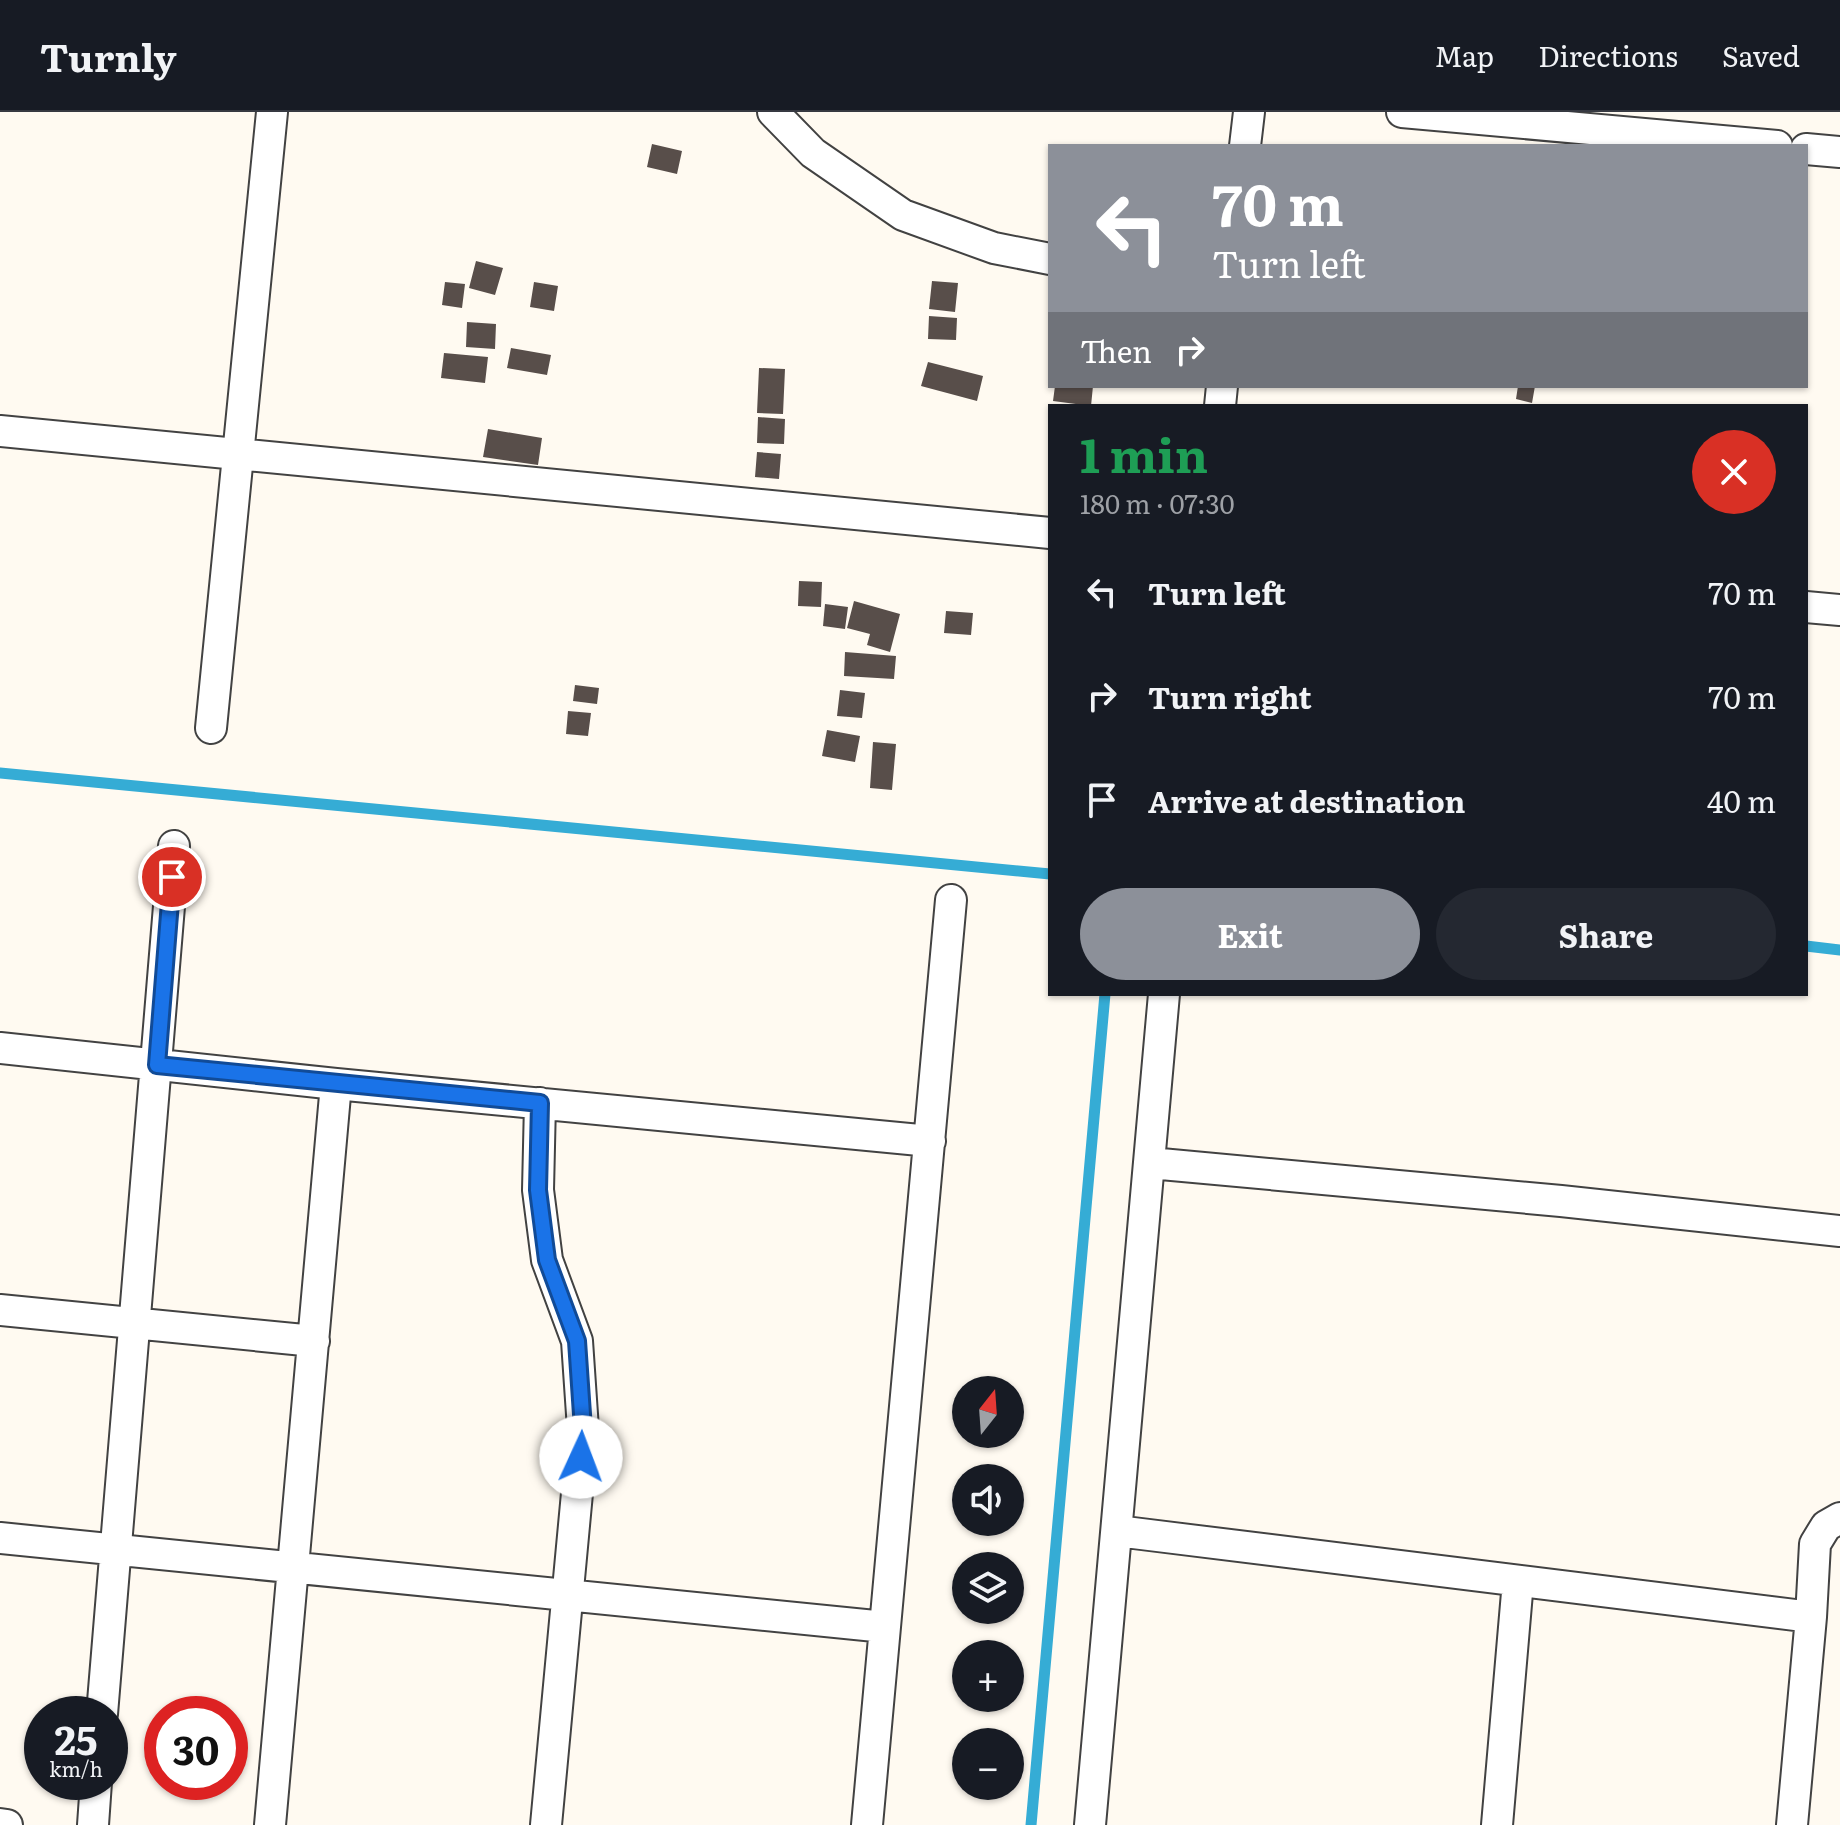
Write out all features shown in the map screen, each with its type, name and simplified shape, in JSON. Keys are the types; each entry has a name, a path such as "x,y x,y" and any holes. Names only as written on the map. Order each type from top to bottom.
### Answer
{"street":[{"path":"211,728 272,112"},
{"path":"773,112 813,153 903,215 994,248 1048,259"},
{"path":"1245,144 1249,112"},
{"path":"1402,112 1755,144"},
{"path":"1808,149 1840,152"},
{"path":"0,431 1048,533"},
{"path":"1808,607 1840,610"},
{"path":"104,1696 174,846"},
{"path":"867,1825 951,900"},
{"path":"1090,1825 1164,996"},
{"path":"0,1048 930,1141"},
{"path":"270,1825 336,1084"},
{"path":"540,1103 538,1190 547,1260 577,1341 583,1429 546,1825"},
{"path":"1150,1163 1840,1231"},
{"path":"0,1310 314,1341"},
{"path":"1792,1825 1815,1544 1826,1526 1840,1518"},
{"path":"1117,1531 1811,1617"},
{"path":"0,1538 885,1627"},
{"path":"1497,1825 1518,1581"},
{"path":"93,1825 95,1800"},
{"path":"0,1824 7,1825"}],"building":[{"path":"652,144 682,151 677,174 647,167"},
{"path":"476,261 503,268 495,295 469,288"},
{"path":"932,281 958,283 955,312 929,309"},
{"path":"445,282 465,284 462,308 442,305"},
{"path":"534,282 558,286 554,311 530,307"},
{"path":"929,316 957,318 956,340 928,339"},
{"path":"467,322 496,324 495,349 466,347"},
{"path":"511,348 551,355 547,375 507,368"},
{"path":"444,353 488,357 485,383 441,378"},
{"path":"928,362 983,376 977,401 921,386"},
{"path":"759,368 785,369 783,414 757,413"},
{"path":"1055,388 1093,388 1091,404 1053,401"},
{"path":"1518,388 1535,388 1532,403 1516,399"},
{"path":"758,417 785,419 784,444 757,443"},
{"path":"488,429 542,438 538,465 483,457"},
{"path":"757,452 781,454 779,479 755,477"},
{"path":"799,581 822,582 821,607 798,606"},
{"path":"854,601 900,614 890,652 867,645 870,634 847,628"},
{"path":"825,604 848,607 845,629 823,626"},
{"path":"946,611 973,613 971,635 944,633"},
{"path":"845,652 896,656 894,679 844,676"},
{"path":"575,685 599,688 597,704 573,701"},
{"path":"840,690 865,693 862,718 837,716"},
{"path":"568,711 591,713 588,736 566,734"},
{"path":"827,730 860,736 855,762 822,756"},
{"path":"873,742 896,744 892,790 870,788"}],"waterway":[{"path":"0,773 1048,874"},
{"path":"1808,946 1840,950"},
{"path":"1031,1825 1105,996"}],"route":[{"path":"172,877 157,1065 540,1103 538,1190 547,1260 577,1341 583,1429 581,1457"}]}
